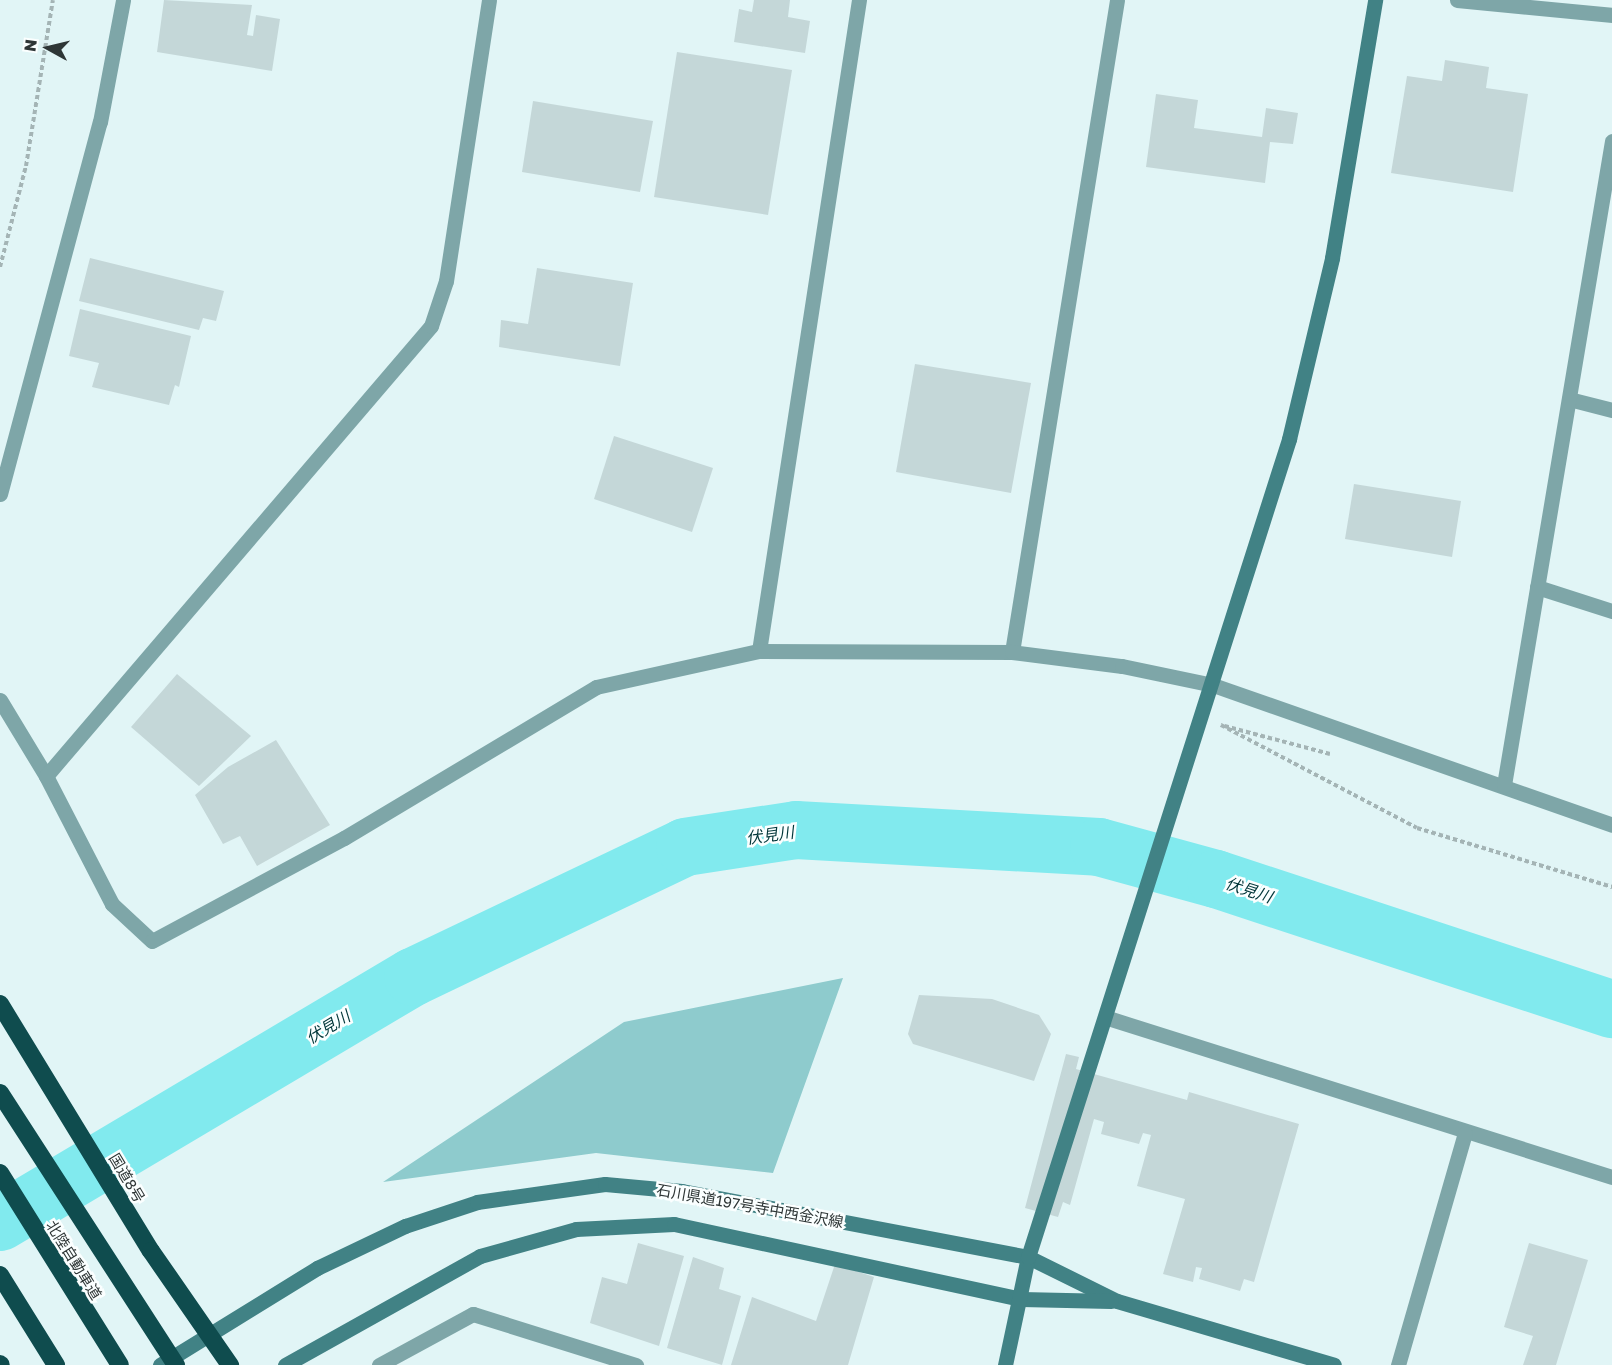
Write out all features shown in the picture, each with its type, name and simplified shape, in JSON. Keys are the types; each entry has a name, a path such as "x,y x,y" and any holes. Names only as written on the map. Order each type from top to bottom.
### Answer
{"highway":[{"name":"国道8号","path":"0,1005 151,1251 230,1365"},
{"path":"0,1093 176,1365"},
{"name":"北陸自動車道","path":"0,1173 120,1365"},
{"path":"0,1275 56,1365"}],"main road":[{"path":"1005,1365 1021,1299 1028,1257 1195,748 1289,439 1332,258 1375,0"},
{"name":"石川県道197号寺中西金沢線","path":"160,1365 317,1268 405,1226 477,1202 605,1184 682,1191 1028,1257 1117,1301 1334,1365"},
{"name":"石川県道197号寺中西金沢線","path":"285,1365 480,1256 576,1229 674,1224 1021,1299 1117,1301"}],"street":[{"path":"0,494 97,134 123,0"},
{"path":"46,776 430,326 446,280 489,0"},
{"path":"759,651 859,0"},
{"path":"1012,652 1117,0"},
{"path":"1457,0 1612,15"},
{"path":"1504,785 1569,399 1606,214 1612,141"},
{"path":"1569,399 1612,410"},
{"path":"1537,587 1612,611"},
{"path":"0,700 46,776 112,904 152,941 344,838 596,687 759,651 1012,652 1214,685 1504,785 1612,825"},
{"path":"1108,1018 1465,1133 1612,1177"},
{"path":"1398,1365 1465,1133"},
{"path":"379,1365 473,1314 636,1365"}],"path":[{"path":"0,267 26,166 53,0"},
{"path":"1340,730 1332,755 1221,725 1418,828 1612,887"}],"shaded area":[{"path":"843,978 773,1173 596,1153 383,1182 624,1022"}],"building":[{"path":"164,0 252,5 247,35 253,36 256,15 280,19 272,71 157,52"},
{"path":"754,0 790,0 788,17 810,21 805,53 734,42 739,9 752,12"},
{"path":"677,52 792,70 768,215 654,197"},
{"path":"1445,60 1489,67 1486,88 1528,94 1513,192 1391,173 1407,76 1442,81"},
{"path":"1156,94 1198,100 1194,128 1262,137 1266,108 1298,113 1293,144 1270,142 1265,183 1146,167"},
{"path":"533,101 653,121 640,192 522,172"},
{"path":"90,258 224,291 216,321 203,318 199,330 79,301"},
{"path":"537,268 633,283 620,366 499,347 501,320 528,324"},
{"path":"80,309 191,336 179,387 175,385 169,405 92,387 99,363 69,356"},
{"path":"915,364 1031,383 1011,493 896,472"},
{"path":"614,436 713,468 692,532 594,499"},
{"path":"1354,484 1461,501 1452,557 1345,539"},
{"path":"177,674 251,736 199,786 131,727"},
{"path":"276,740 330,825 257,866 240,836 223,844 195,795 228,767"},
{"path":"919,995 992,999 1039,1015 1051,1034 1034,1081 913,1044 908,1034"},
{"path":"1066,1054 1079,1057 1076,1069 1187,1100 1189,1092 1299,1124 1254,1282 1244,1279 1240,1291 1199,1279 1202,1268 1196,1267 1193,1282 1163,1274 1185,1199 1137,1186 1151,1135 1143,1133 1139,1144 1101,1134 1104,1122 1094,1119 1070,1205 1063,1202 1058,1217 1025,1208"},
{"path":"638,1243 684,1256 659,1346 590,1323 602,1277 627,1284"},
{"path":"1529,1243 1588,1260 1556,1365 1523,1365 1533,1336 1504,1327"},
{"path":"693,1257 724,1268 719,1289 741,1296 722,1365 667,1348"},
{"path":"835,1264 874,1277 848,1365 731,1365 752,1297 816,1321"}],"waterway":[{"name":"伏見川","path":"0,1222 413,977 685,847 796,830 1099,847 1216,879 1612,1009"}]}
